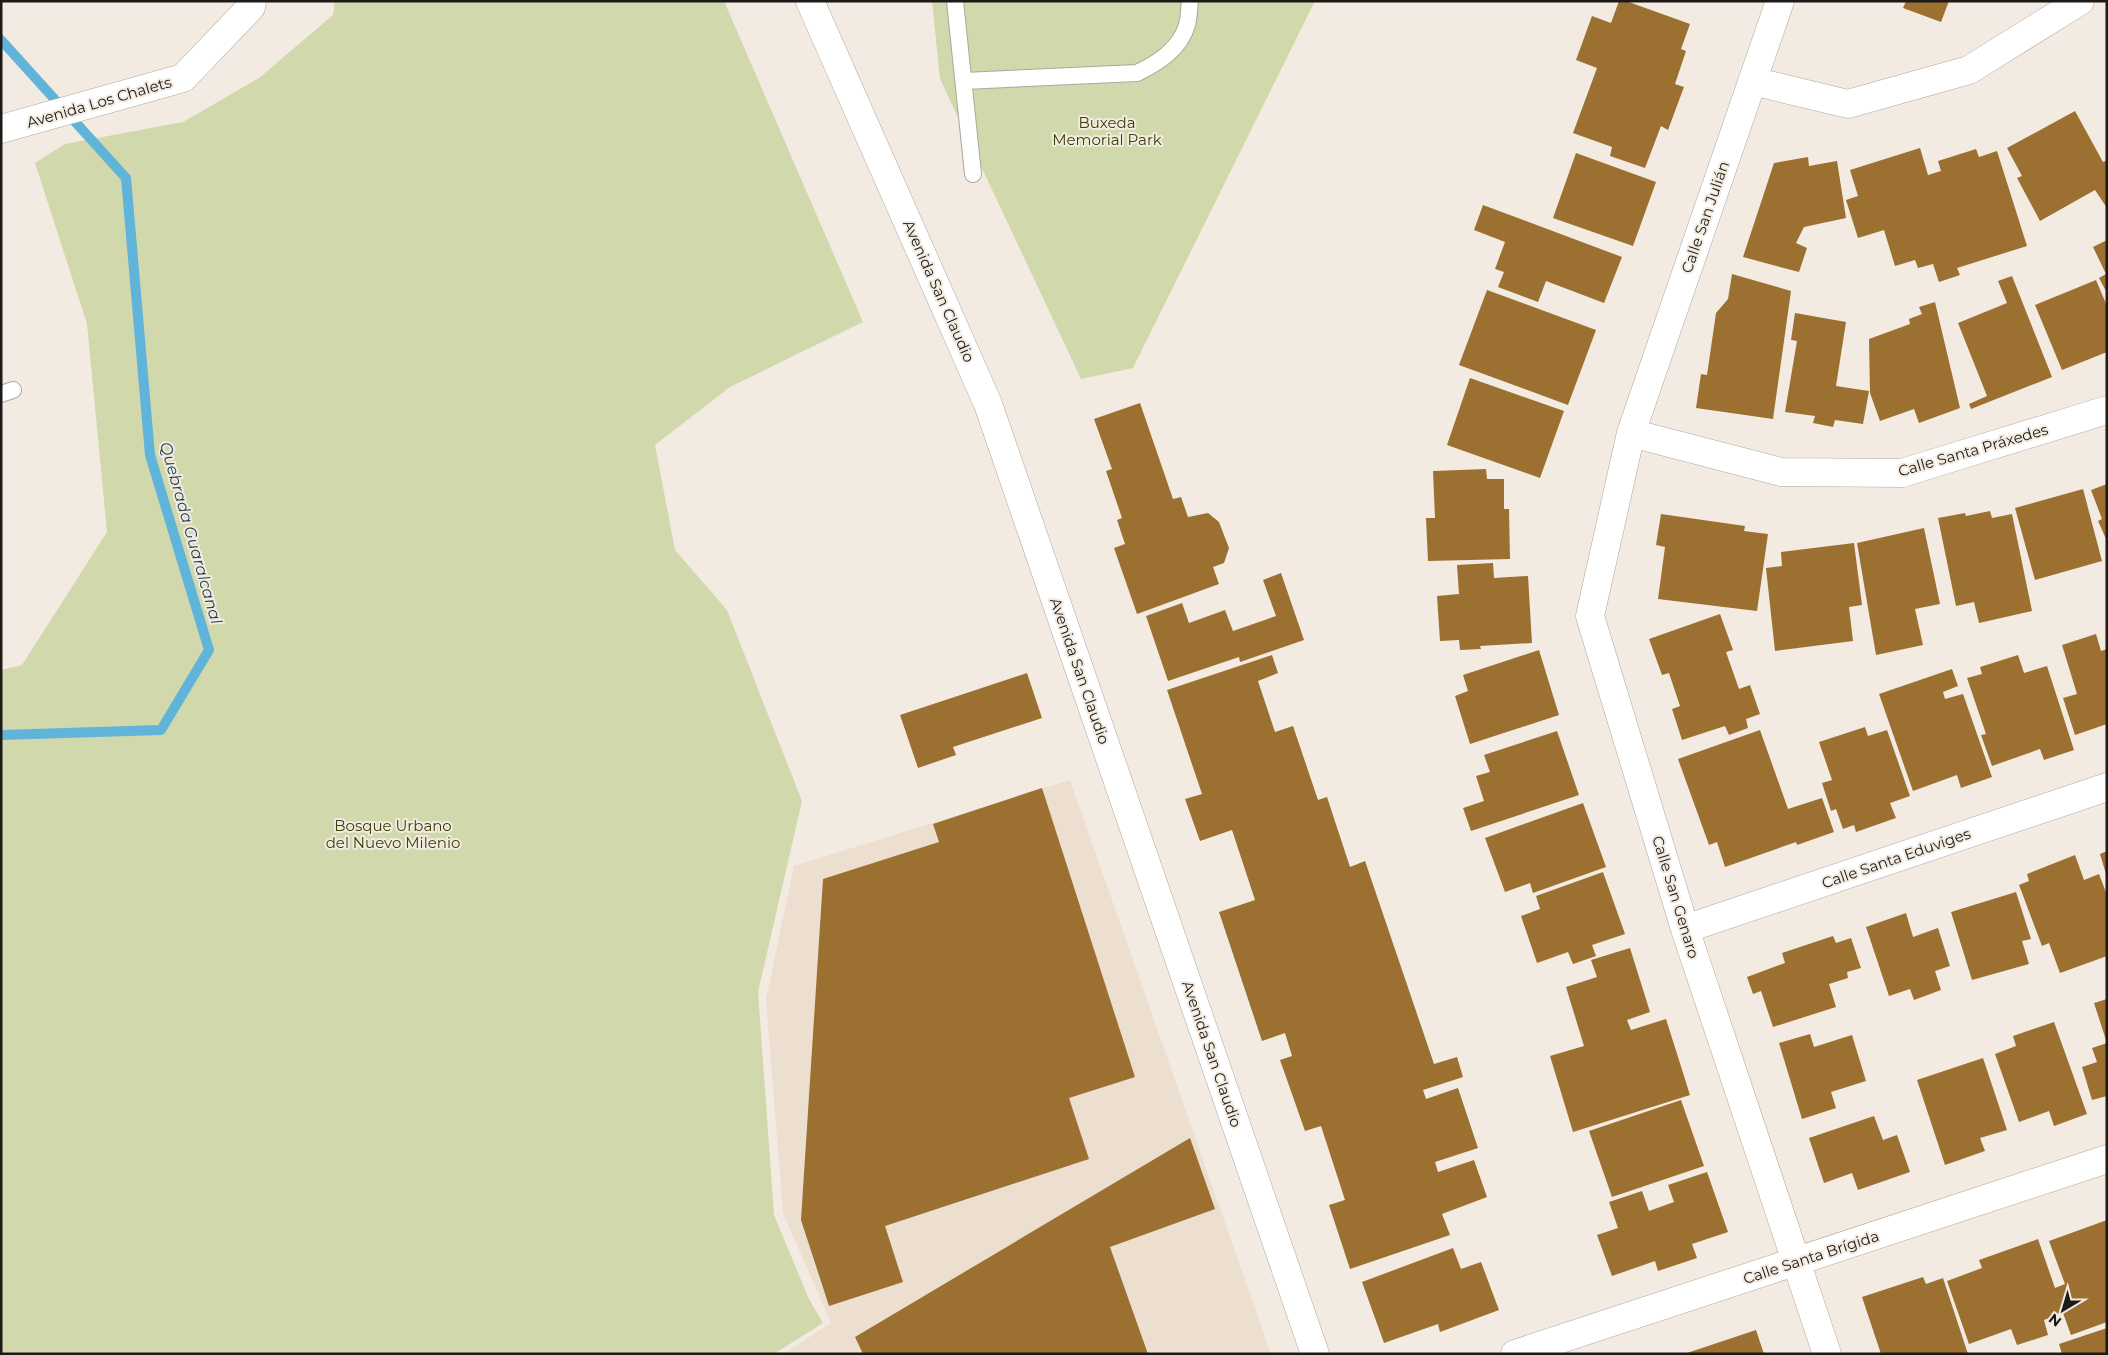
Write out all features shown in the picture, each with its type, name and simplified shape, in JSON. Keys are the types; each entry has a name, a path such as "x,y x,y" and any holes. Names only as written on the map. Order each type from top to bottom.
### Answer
{"street":[{"name":"Avenida Los Chalets","path":"1,129 183,78 251,7 252,1"},
{"name":"Avenida San Claudio","path":"810,1 988,404 1315,1354"},
{"name":"Calle San Julián","path":"1631,433 1780,1"},
{"path":"1752,81 1848,104 1969,70 2080,1"},
{"name":"Calle Santa Práxedes","path":"1631,433 1781,472 1902,473 2107,410"},
{"name":"Calle San Genaro","path":"1631,433 1590,616 1685,929 1827,1354"},
{"name":"Calle Santa Eduviges","path":"1685,929 2107,787"},
{"name":"Calle Santa Brígida","path":"1515,1354 2107,1160"}],"lane":[{"path":"955,1 973,174"},
{"path":"964,81 1137,73 1160,62 1177,45 1187,26 1190,1"}],"shaded area":[{"path":"1070,780 1271,1354 783,1354 831,1323 783,1213 766,999 794,866"}],"green space":[{"name":"Bosque Urbano del Nuevo Milenio","path":"335,1 724,1 863,322 730,387 655,445 675,550 727,610 802,801 758,992 774,1215 809,1299 823,1323 774,1354 1,1354 1,670 22,665 107,532 87,324 35,163 65,144 183,122 259,78 333,15"},
{"name":"Buxeda Memorial Park","path":"932,1 1315,1 1133,368 1081,379 940,79"}],"building":[{"path":"1619,1 1626,1 1690,24 1681,49 1686,51 1675,84 1684,87 1668,130 1661,126 1645,168 1610,156 1612,147 1573,133 1597,68 1576,60 1592,16 1611,23"},
{"path":"1906,1 1949,1 1941,22 1903,8"},
{"path":"2075,111 2103,162 2107,160 2107,208 2095,190 2040,221 2017,178 2022,176 2007,148"},
{"path":"1920,148 1928,175 1941,171 1938,161 1976,149 1979,157 1997,151 2027,246 1957,268 1960,275 1939,282 1933,264 1918,268 1915,260 1895,266 1884,230 1858,238 1846,200 1858,196 1850,170"},
{"path":"1576,153 1656,182 1633,246 1553,218"},
{"path":"1808,157 1809,166 1837,161 1846,218 1804,227 1796,243 1807,248 1799,272 1743,257 1774,163"},
{"path":"1483,205 1622,257 1604,303 1546,281 1538,302 1498,287 1504,272 1495,269 1505,242 1474,230"},
{"path":"2107,240 2107,293 2099,278 2106,274 2093,247"},
{"path":"1732,274 1791,291 1773,419 1696,408 1701,374 1707,375 1716,313 1728,299"},
{"path":"2012,276 2052,377 1971,409 1969,404 1987,396 1958,323 2007,303 1998,281"},
{"path":"2096,280 2107,306 2107,352 2062,370 2035,305"},
{"path":"1487,290 1596,330 1568,405 1459,365"},
{"path":"1935,302 1960,408 1919,423 1914,409 1880,421 1870,393 1869,339 1910,324 1909,319 1922,314 1919,307"},
{"path":"1795,313 1846,322 1836,386 1869,391 1863,424 1835,420 1833,427 1813,423 1815,416 1785,412 1797,341 1791,340"},
{"path":"1470,378 1564,411 1540,478 1447,445"},
{"path":"1140,403 1173,499 1181,497 1188,517 1208,513 1219,522 1229,548 1224,563 1213,567 1219,584 1137,614 1114,548 1125,544 1117,520 1122,518 1106,471 1112,469 1094,419"},
{"path":"1486,469 1487,479 1504,479 1504,509 1509,509 1510,559 1428,561 1426,518 1435,518 1433,471"},
{"path":"2107,484 2107,541 2098,521 2102,519 2091,490"},
{"path":"2083,489 2102,561 2035,580 2015,508"},
{"path":"1990,511 1992,518 2012,514 2032,611 1979,623 1974,602 1956,606 1938,518 1965,513 1966,516"},
{"path":"1661,514 1745,526 1744,531 1768,534 1757,611 1658,599 1665,547 1656,545"},
{"path":"1924,528 1940,604 1915,609 1923,645 1876,655 1857,543"},
{"path":"1854,543 1862,605 1849,607 1853,641 1775,651 1766,568 1782,566 1781,552"},
{"path":"1493,563 1494,578 1528,576 1532,643 1480,646 1481,649 1460,650 1459,640 1440,641 1437,596 1459,594 1457,565"},
{"path":"1281,573 1304,640 1240,662 1239,657 1168,681 1146,616 1182,603 1189,623 1225,610 1233,631 1276,616 1263,580"},
{"path":"1720,614 1733,650 1726,652 1739,689 1750,685 1760,714 1746,719 1748,728 1729,735 1725,726 1682,740 1672,709 1680,706 1669,673 1662,675 1649,639"},
{"path":"2096,634 2101,651 2107,649 2107,724 2075,735 2063,698 2077,694 2062,645"},
{"path":"1539,650 1559,715 1470,744 1455,696 1468,691 1463,675"},
{"path":"1272,655 1278,673 1258,681 1275,732 1293,726 1318,800 1327,797 1350,867 1365,861 1434,1064 1457,1057 1463,1077 1423,1090 1426,1099 1458,1088 1478,1148 1435,1162 1438,1172 1474,1160 1487,1197 1442,1214 1450,1235 1350,1269 1329,1205 1345,1200 1321,1126 1305,1131 1280,1060 1292,1056 1285,1033 1262,1041 1219,912 1255,900 1232,830 1200,841 1185,799 1202,794 1167,690"},
{"path":"2018,655 2024,673 2047,666 2074,750 2044,760 2040,749 1992,766 1981,735 1986,734 1967,678 1982,674 1980,667"},
{"path":"1952,669 1958,686 1943,692 1945,699 1963,694 1992,777 1961,788 1957,775 1913,791 1879,694"},
{"path":"1027,673 1042,718 953,747 956,755 918,768 900,715"},
{"path":"1865,727 1868,736 1887,730 1910,796 1890,803 1896,818 1856,832 1854,825 1843,829 1836,809 1831,811 1822,783 1832,780 1819,742"},
{"path":"1760,730 1788,809 1822,798 1834,832 1797,845 1796,842 1725,867 1717,842 1709,845 1678,759"},
{"path":"1557,731 1579,795 1471,831 1463,808 1484,801 1476,776 1490,772 1484,755"},
{"path":"1042,788 1135,1077 1069,1098 1089,1159 885,1226 903,1282 829,1306 801,1220 823,879 939,842 933,824"},
{"path":"1583,803 1606,867 1533,893 1530,883 1505,892 1485,838"},
{"path":"2107,851 2107,874 2106,874 2100,854"},
{"path":"2075,855 2084,880 2099,874 2107,895 2107,956 2060,973 2049,943 2042,946 2019,885 2029,881 2027,874"},
{"path":"1603,872 1625,934 1592,945 1596,956 1573,964 1568,952 1537,963 1521,916 1540,909 1536,896"},
{"path":"2016,892 2031,939 2022,941 2029,964 1972,980 1951,912"},
{"path":"1906,913 1913,937 1938,928 1950,966 1935,971 1941,990 1914,1000 1910,989 1889,996 1866,927"},
{"path":"1833,936 1836,943 1851,938 1861,968 1847,972 1848,978 1829,984 1836,1007 1773,1027 1761,991 1753,994 1747,977 1785,963 1782,953"},
{"path":"1630,948 1650,1012 1627,1020 1631,1030 1666,1019 1690,1095 1573,1132 1550,1056 1584,1046 1566,987 1597,977 1591,960"},
{"path":"2107,999 2107,1040 2106,1040 2094,1003"},
{"path":"2054,1022 2087,1114 2054,1126 2049,1111 2019,1122 1995,1054 2016,1046 2013,1036"},
{"path":"1810,1034 1814,1047 1852,1035 1866,1081 1831,1092 1836,1108 1802,1119 1779,1043"},
{"path":"2107,1043 2107,1096 2092,1100 2082,1067 2097,1062 2092,1048"},
{"path":"1983,1058 2007,1130 1980,1138 1985,1151 1945,1165 1917,1080"},
{"path":"1681,1100 1704,1166 1612,1197 1589,1131"},
{"path":"1874,1116 1883,1140 1897,1135 1910,1172 1858,1190 1852,1173 1824,1183 1809,1138"},
{"path":"1190,1138 1215,1209 1110,1247 1148,1354 863,1354 855,1337"},
{"path":"1707,1172 1728,1232 1692,1244 1697,1258 1658,1271 1655,1261 1612,1276 1597,1235 1618,1228 1609,1202 1642,1191 1649,1211 1674,1202 1668,1185"},
{"path":"2107,1220 2107,1322 2071,1335 2063,1313 2044,1320 2048,1335 2017,1345 2011,1329 1969,1344 1947,1281 1982,1268 1979,1260 2038,1239 2055,1288 2065,1284 2049,1241"},
{"path":"1453,1248 1461,1269 1481,1262 1499,1310 1440,1332 1438,1324 1384,1343 1362,1282"},
{"path":"1923,1277 1926,1284 1943,1278 1968,1354 1881,1354 1862,1297"},
{"path":"2107,1328 2107,1354 2062,1354 2059,1344"},
{"path":"1756,1330 1764,1354 1687,1354 1687,1353"}],"waterway":[{"name":"Quebrada Guaralcanal","path":"1,40 126,178 150,455 209,650 161,730 1,735"}]}
